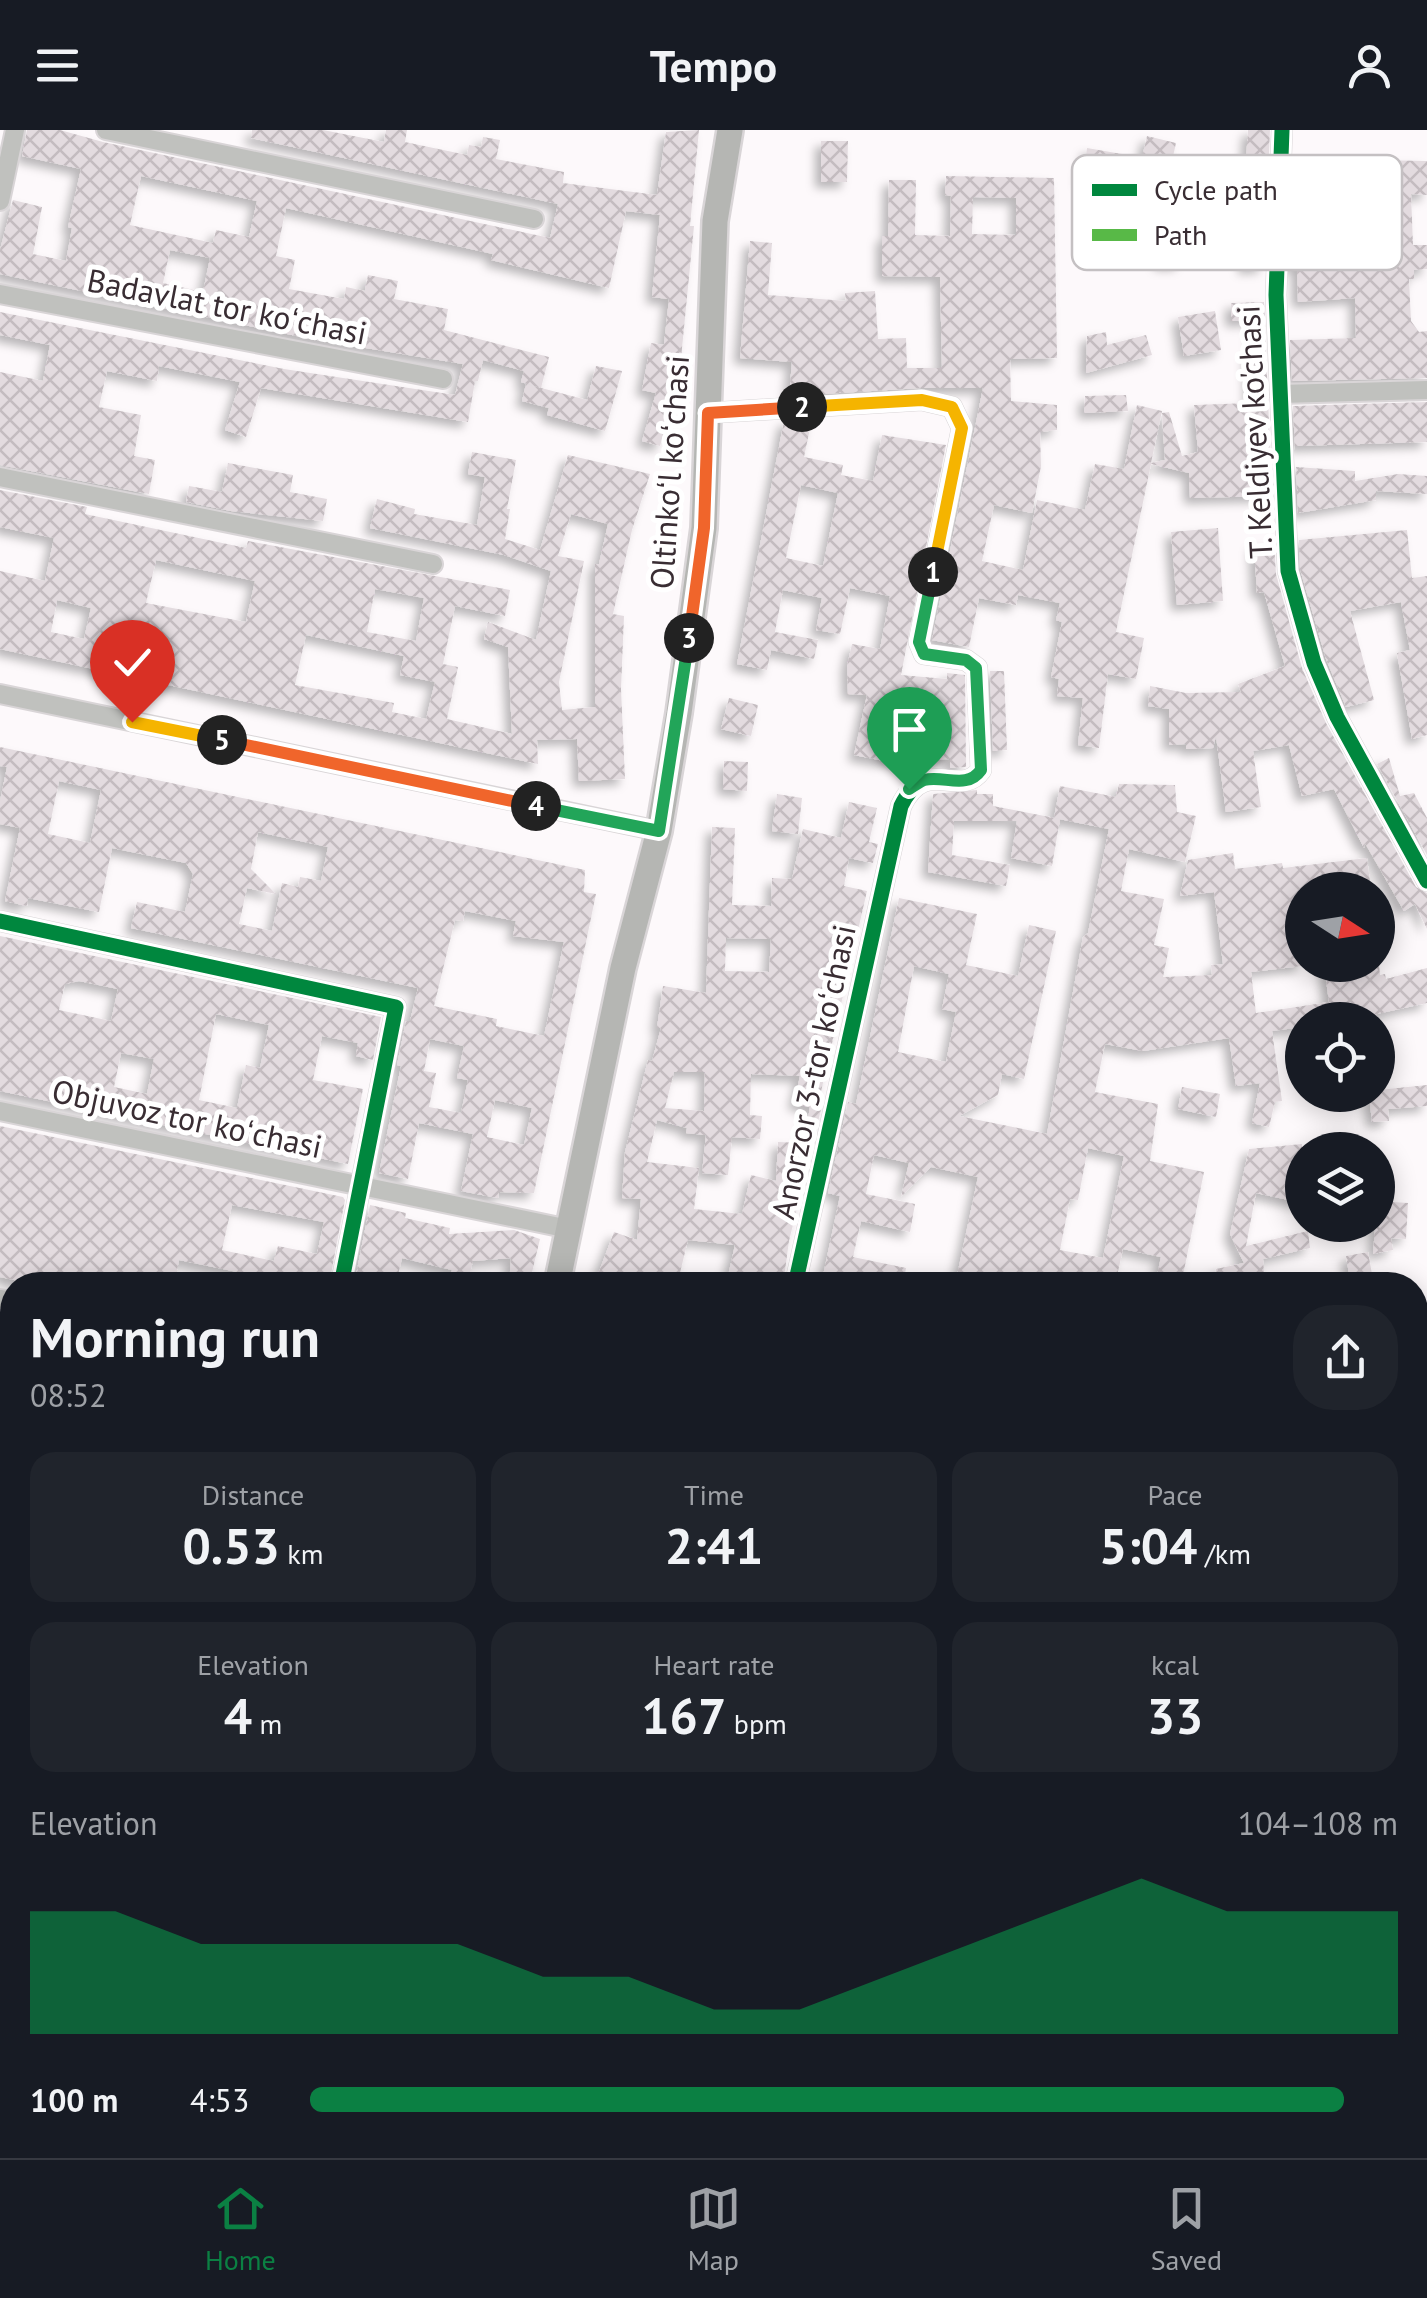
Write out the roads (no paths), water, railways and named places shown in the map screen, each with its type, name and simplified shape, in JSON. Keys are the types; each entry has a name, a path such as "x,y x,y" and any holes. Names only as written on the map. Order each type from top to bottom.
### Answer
{"main road":[{"name":"Oltinkoʻl koʻchasi","path":"561,1272 623,968 659,831 679,714 704,528 715,221 730,130"}],"street":[{"path":"0,201 15,130"},
{"path":"106,130 534,219"},
{"name":"T. Keldiyev ko'chasi","path":"1281,155 1282,130"},
{"name":"T. Keldiyev ko'chasi","path":"1277,270 1288,571 1314,663 1336,716 1427,881"},
{"name":"Badavlat tor koʻchasi","path":"0,294 443,380"},
{"path":"1280,394 1427,390"},
{"name":"Anorzor 3-tor koʻchasi","path":"708,413 922,400 952,407 962,428 919,642 924,654 966,660 976,668 981,770 976,778 965,781 922,780 909,789 901,806 798,1272"},
{"path":"0,477 433,564"},
{"path":"0,694 659,831"},
{"path":"0,921 396,1007 344,1272"},
{"name":"Objuvoz tor koʻchasi","path":"0,1111 570,1228"}]}
